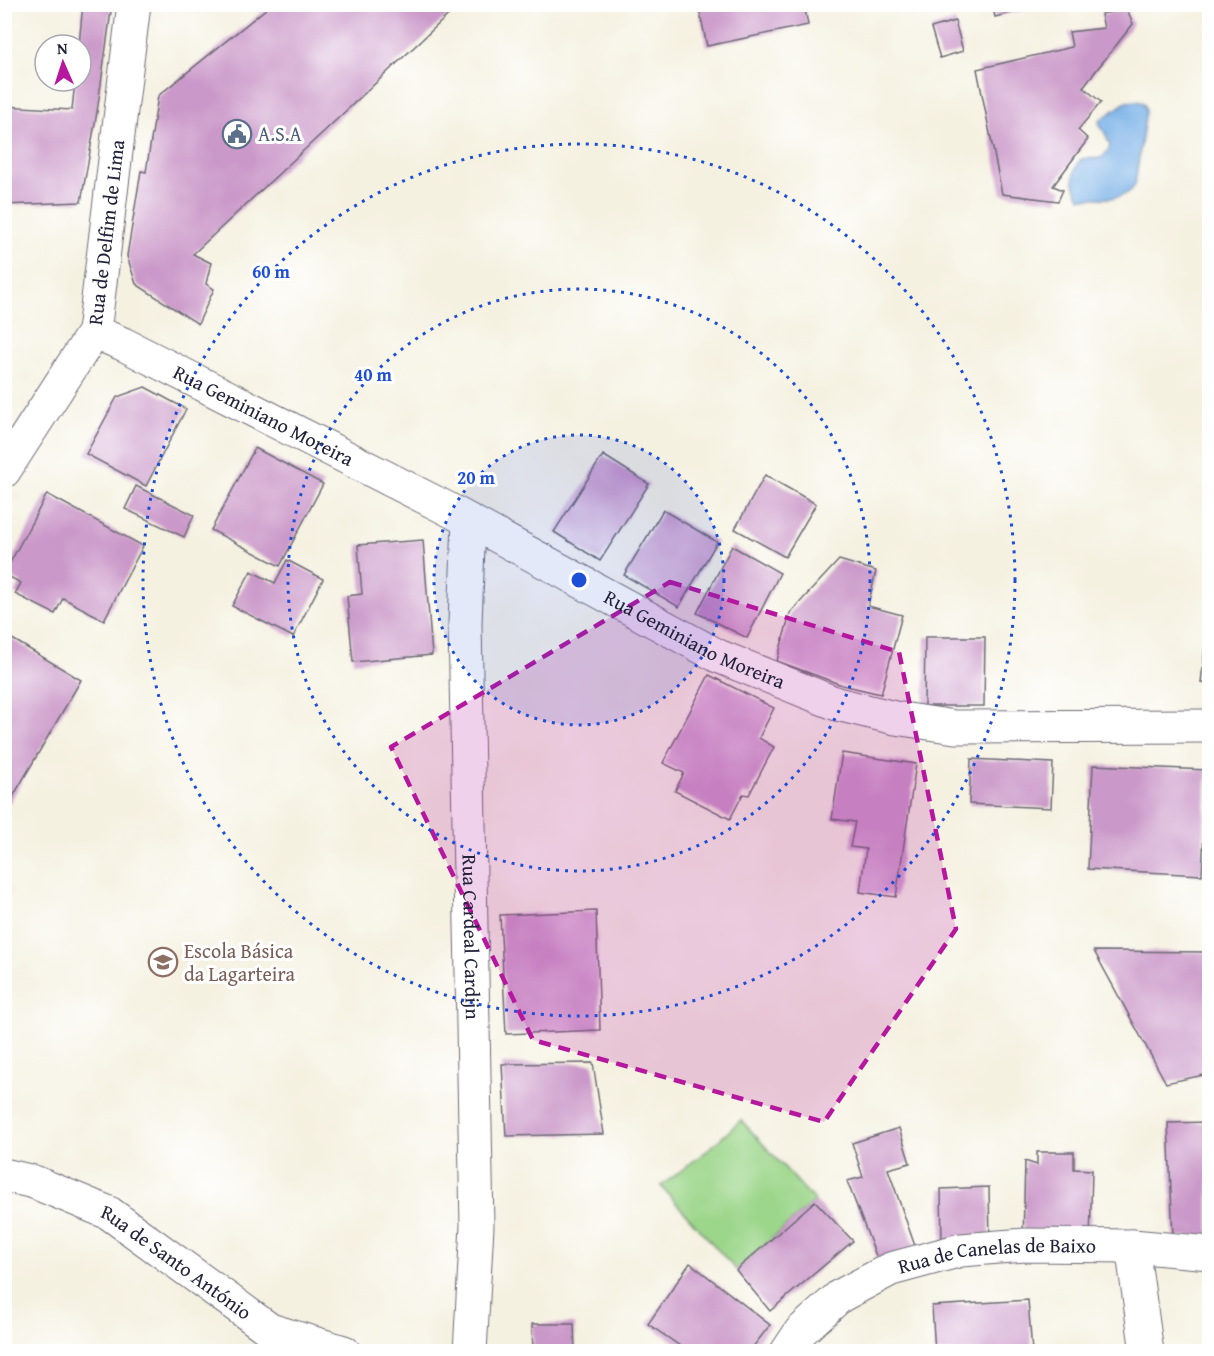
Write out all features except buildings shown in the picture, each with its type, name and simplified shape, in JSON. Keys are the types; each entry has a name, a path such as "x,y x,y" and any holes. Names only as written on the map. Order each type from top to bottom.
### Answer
{"street":[{"name":"Rua de Delfim de Lima","path":"4,471 94,332 134,4"},
{"name":"Rua Geminiano Moreira","path":"94,332 144,354 469,521 718,656 837,704 895,718 955,727 1209,726"},
{"name":"Rua Cardeal Cardijn","path":"469,521 465,623 477,1227 470,1352"},
{"name":"Rua de Santo António","path":"4,1175 34,1182 109,1213 270,1330 344,1352"},
{"name":"Rua de Canelas de Baixo","path":"787,1352 801,1331 840,1296 891,1269 961,1250 1025,1245 1132,1246 1209,1253"},
{"path":"1132,1246 1147,1352"}],"highlighted area":[{"path":"670,582 899,652 956,929 824,1122 533,1040 391,747"}],"green space":[{"path":"741,1120 815,1201 736,1270 661,1186 708,1150"}],"water":[{"path":"1126,102 1144,103 1146,110 1135,185 1131,191 1118,197 1081,198 1074,183 1074,174 1078,164 1081,159 1101,158 1110,146 1099,124 1100,120"}],"place":[{"name":"A.S.A","path":"237,134"},
{"name":"Escola Básica da Lagarteira","path":"163,962"}]}
